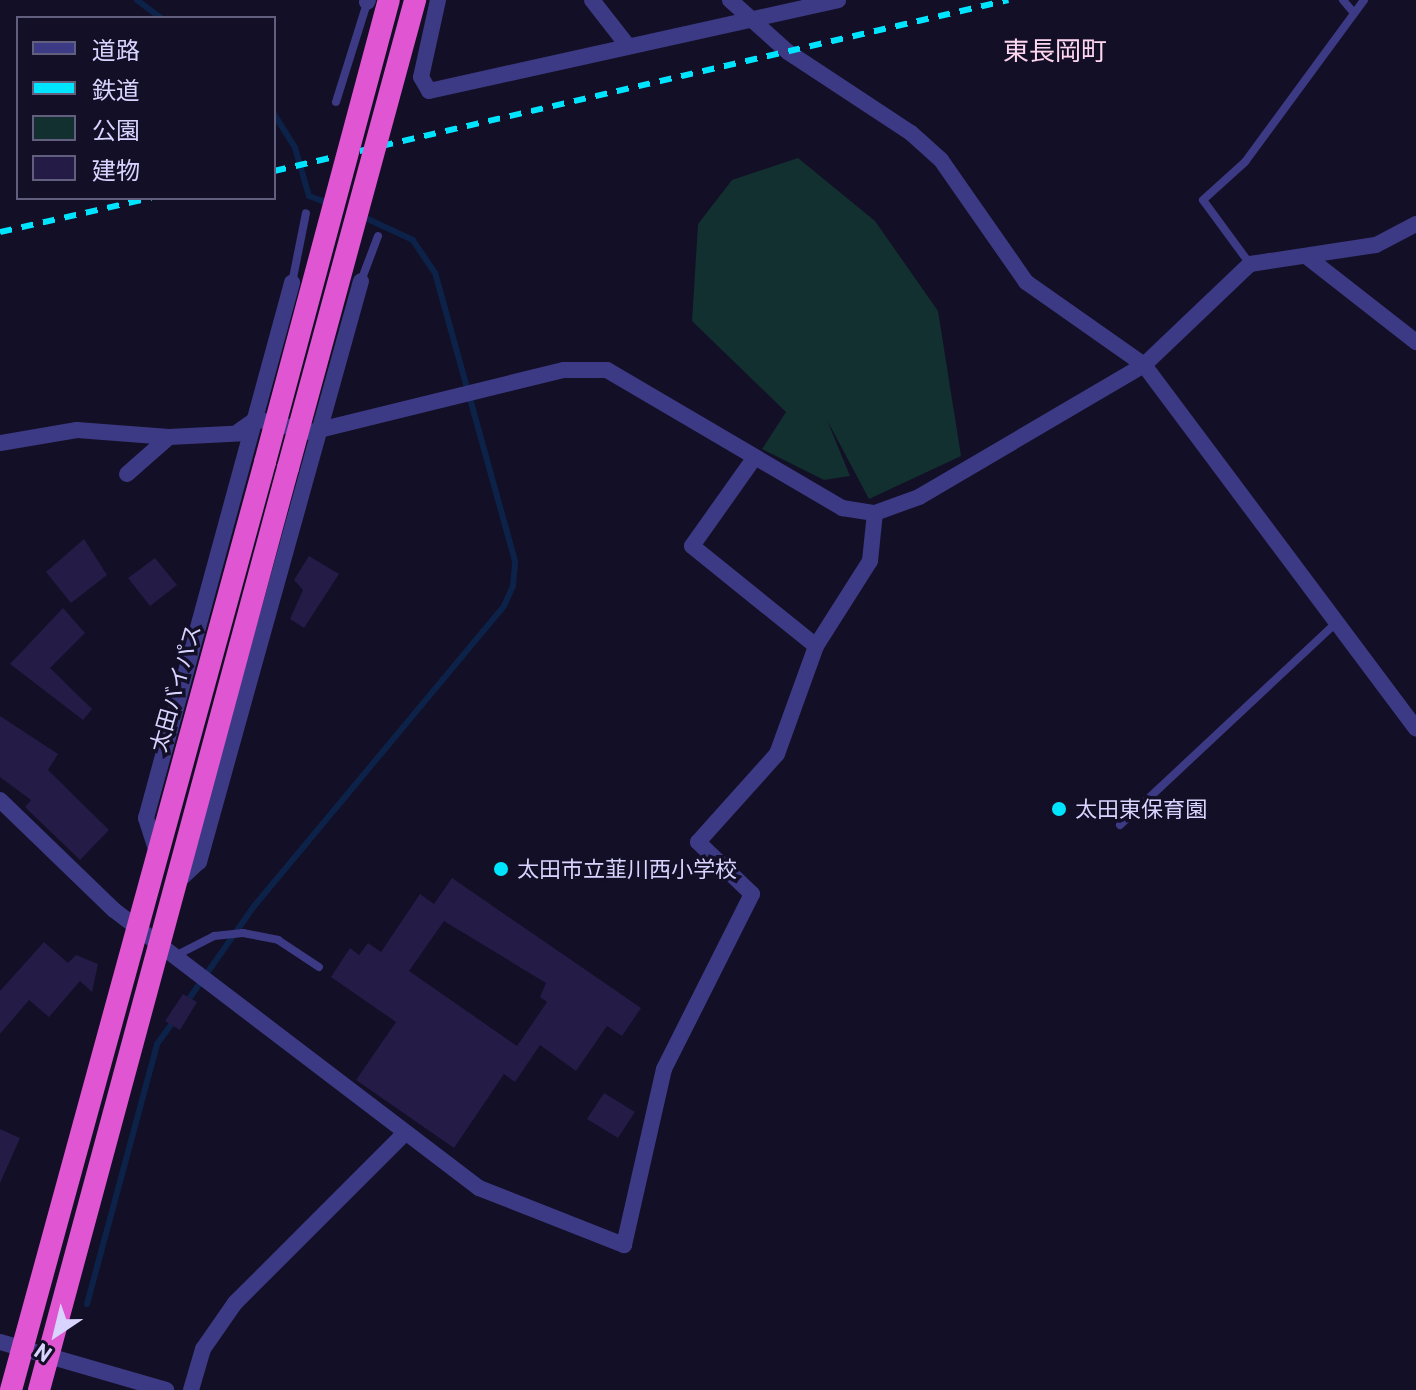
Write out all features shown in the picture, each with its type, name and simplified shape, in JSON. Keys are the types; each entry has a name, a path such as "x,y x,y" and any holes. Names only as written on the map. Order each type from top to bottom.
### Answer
{"highway":[{"path":"39,1390 166,950 175,884 415,0"},
{"name":"太田バイパス","path":"11,1390 265,462 375,1"}],"street":[{"path":"438,0 421,77 429,91 806,3 838,0"},
{"path":"592,0 628,46"},
{"path":"730,0 746,19 911,133 941,160 1026,282 1144,365 1416,729"},
{"path":"1,441 77,430 169,437 249,428 307,447 319,430 466,392 564,370 607,370 842,508 875,513 919,497 1144,365 1250,264 1376,245 1416,224"},
{"path":"1306,256 1416,342"},
{"path":"175,884 199,862 361,281"},
{"path":"157,852 146,818 249,428 292,283"},
{"path":"127,474 169,437"},
{"path":"755,457 692,546 816,646"},
{"path":"0,800 136,927 404,1134 479,1188 624,1245 664,1069 752,894 698,842 777,754 816,646 870,561 875,513"},
{"path":"191,1390 203,1349 235,1303 404,1134"},
{"path":"0,1342 166,1390"}],"lane":[{"path":"1343,0 1353,12"},
{"path":"1250,264 1203,200 1245,162 1364,0"},
{"path":"336,102 375,1"},
{"path":"292,283 306,213"},
{"path":"361,281 378,236"},
{"path":"1120,825 1337,621"},
{"path":"166,950 214,936 243,933 278,940 319,967"}],"green space":[{"path":"798,158 875,221 938,311 961,456 869,499 827,420 850,476 824,480 762,449 786,412 692,321 698,224 732,180"}],"building":[{"path":"84,539 107,575 71,603 46,572"},
{"path":"309,556 339,574 304,628 290,619 303,590 294,580"},
{"path":"155,558 177,585 150,606 128,578"},
{"path":"63,608 85,633 50,668 92,709 83,720 10,664"},
{"path":"0,716 58,754 48,770 109,830 80,860 25,807 31,800 0,777"},
{"path":"452,878 641,1008 622,1036 607,1026 576,1071 540,1045 515,1082 504,1074 454,1148 356,1080 396,1022 331,977 350,948 359,955 368,943 381,952 420,894 434,904","holes":["444,921 546,983 540,997 547,1002 517,1046 409,971"]},
{"path":"44,942 68,963 76,955 98,964 92,992 80,981 49,1017 29,1000 0,1034 0,991"},
{"path":"183,994 197,1002 180,1030 165,1021"},
{"path":"604,1093 635,1112 618,1138 587,1119"},
{"path":"0,1129 20,1138 0,1183"}],"waterway":[{"path":"137,0 158,16"},
{"path":"276,117 295,148 309,196 328,203"},
{"path":"186,1003 255,905 504,606 513,586 515,561 435,273 413,240 361,216"},
{"path":"87,1304 157,1044 175,1019"}],"railway":[{"path":"276,171 1008,0"},
{"path":"0,232 142,200"}],"place":[{"name":"太田東保育園","path":"1059,809"},
{"name":"太田市立韮川西小学校","path":"501,869"}],"district":[{"name":"東長岡町","path":"1055,50"}]}
